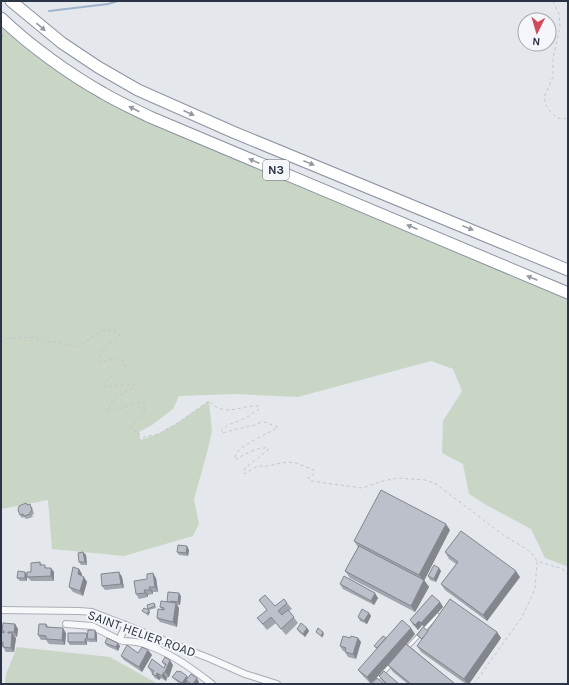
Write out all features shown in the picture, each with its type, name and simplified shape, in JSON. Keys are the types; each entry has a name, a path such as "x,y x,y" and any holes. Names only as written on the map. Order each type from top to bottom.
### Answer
{"highway":[{"name":"N3","path":"11,1 62,43 98,67 138,90 234,132 568,270"},
{"name":"N3","path":"1,18 24,38 70,72 103,93 150,117 568,293"}],"street":[{"name":"SAINT HELIER ROAD","path":"1,610 92,612 211,659 244,674 276,684"},
{"path":"66,624 92,626 119,640 140,642 179,660 212,684"},
{"path":"119,640 126,625"}],"lane":[{"path":"406,649 438,614"},
{"path":"372,684 396,659"}],"path":[{"path":"553,1 559,14 560,27 553,58 553,77 544,96 546,105 557,118 564,119 568,116"},
{"path":"1,342 7,339 35,337 45,342 56,342 78,347 86,340 102,332 108,331 118,333 120,335 118,338 100,351 98,360 101,362 120,360 124,361 125,366 109,378 104,385 106,387 125,384 135,385 115,398 106,410 109,411 143,402 145,404 145,411 141,414 132,427 134,431 139,432 139,440 144,437 158,434 176,424 209,401 220,409 228,410 258,406 259,409 246,418 228,425 221,431 222,434 233,430 255,426 259,422 278,426 272,431 258,437 250,444 243,447 236,454 235,460 243,454 262,448 268,448 268,450 245,468 244,474 258,466 267,466 287,462 296,463 314,470 314,474 308,478 312,481 352,488 362,488 398,478 425,480 436,484 502,534 531,552 537,561 535,589 522,617 474,684"},
{"path":"537,561 563,569 568,575"}],"green space":[{"path":"1,23 99,97 568,295 568,569 566,566 545,558 531,529 469,494 463,464 442,453 443,421 462,391 453,369 431,361 298,397 234,394 179,396 173,409 152,425 139,432 140,440 158,434 176,424 209,401 212,431 194,499 199,524 193,536 124,556 52,549 48,500 1,509"},
{"path":"17,647 110,657 158,684 5,684 6,674"}],"building":[{"path":"381,490 446,524 419,575 354,541"},
{"path":"26,503 27,505 30,504 32,511 30,514 24,516 23,514 20,515 18,510 19,506"},
{"path":"461,531 516,571 483,615 441,584 458,562 445,552"},
{"path":"178,545 187,546 186,553 177,552"},
{"path":"359,546 424,580 411,606 345,571"},
{"path":"83,552 85,562 79,562 78,553"},
{"path":"40,562 40,565 45,565 45,568 51,568 51,576 27,577 27,572 31,572 31,563"},
{"path":"434,565 439,568 434,579 428,576"},
{"path":"73,567 79,569 78,574 84,577 80,591 69,587"},
{"path":"18,571 25,572 25,578 17,578"},
{"path":"119,572 121,584 102,586 101,574"},
{"path":"153,573 155,587 149,587 150,590 144,590 145,593 136,594 134,581 147,579 147,574"},
{"path":"344,576 375,593 371,601 340,584"},
{"path":"168,592 179,593 178,602 167,602"},
{"path":"265,595 275,606 284,599 287,603 278,611 282,615 288,610 294,617 281,629 271,617 263,624 257,618 267,610 259,600"},
{"path":"432,595 440,602 421,623 419,621 415,625 410,620"},
{"path":"450,599 497,632 464,679 417,646"},
{"path":"161,601 176,603 173,622 157,618 158,609 164,610 164,608 160,607"},
{"path":"154,603 155,606 148,609 147,605"},
{"path":"144,608 149,610 147,614 142,611"},
{"path":"362,609 369,613 364,621 358,617"},
{"path":"402,620 411,628 367,677 358,670"},
{"path":"3,623 15,624 14,632 8,632 12,633 11,648 3,647 3,642 1,642 1,632 4,633 4,631 2,631"},
{"path":"301,623 307,628 303,634 297,629"},
{"path":"39,624 46,624 46,627 63,628 62,640 46,639 46,636 38,635"},
{"path":"423,627 428,631 422,639 417,635"},
{"path":"318,628 323,632 321,636 316,632"},
{"path":"88,630 95,630 95,639 87,639"},
{"path":"68,633 86,633 87,637 85,642 68,642"},
{"path":"343,636 358,638 353,654 345,652 346,648 340,646"},
{"path":"383,636 386,638 377,648 374,646"},
{"path":"107,638 118,643 116,647 105,643"},
{"path":"406,644 454,684 411,684 388,665"},
{"path":"127,645 138,653 142,647 148,650 139,667 121,656"},
{"path":"165,657 170,660 162,676 157,673 156,676 152,674 154,671 148,667 152,659 164,668 166,664 162,662"},
{"path":"177,671 180,671 187,676 182,683 172,677"},
{"path":"384,671 399,684 387,684 379,676"},
{"path":"191,674 197,678 193,684 186,680"},
{"path":"377,678 384,684 372,684"}],"waterway":[{"path":"49,11 108,4 118,1"}]}
